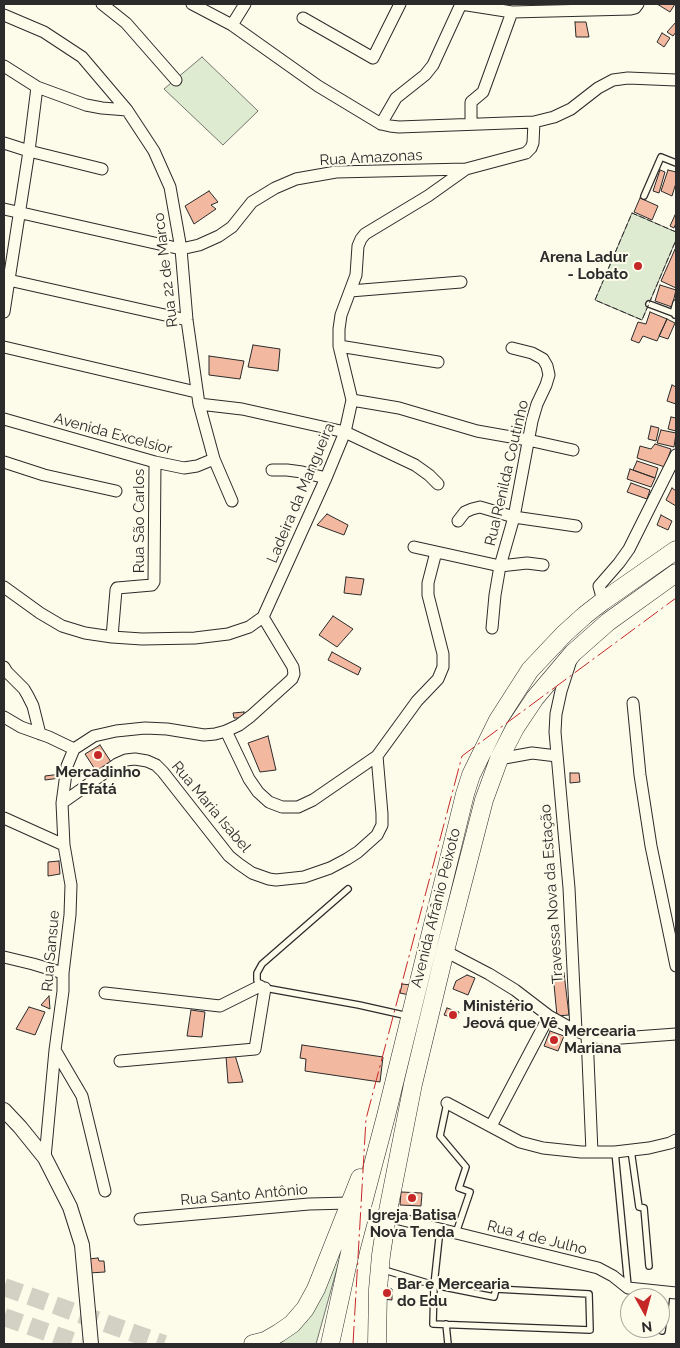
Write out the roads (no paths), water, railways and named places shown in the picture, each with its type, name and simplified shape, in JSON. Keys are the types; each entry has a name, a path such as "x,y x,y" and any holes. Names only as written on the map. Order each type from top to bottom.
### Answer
{"main road":[{"name":"Avenida Afrânio Peixoto","path":"330,1344 351,1248 471,775 498,720 530,670 601,594 676,550"},
{"name":"Avenida Afrânio Peixoto","path":"377,1344 380,1269 387,1216 413,1084 484,800 500,758 515,728 535,698 574,653 608,622 676,573"},
{"path":"253,1344 265,1341 279,1333 292,1324 305,1310 316,1289 349,1203 386,1116"}],"street":[{"path":"102,4 126,23 176,80"},
{"path":"192,4 232,25 318,86 380,124 399,127 534,122 554,117 571,109 598,88 613,80 628,78 676,80"},
{"path":"232,25 245,4"},
{"path":"302,18 374,58 398,4"},
{"path":"380,124 396,98 433,65 461,4 512,12 636,6"},
{"path":"471,124 471,102 483,92 512,12"},
{"name":"Rua 22 de Marco","path":"4,14 44,32 82,57 127,110 154,151 170,186 181,249 196,392 214,459 232,501"},
{"path":"4,66 37,87 86,105 127,110"},
{"path":"4,312 6,280 29,151 37,87"},
{"path":"466,169 526,153 533,143 534,122"},
{"path":"4,143 102,169"},
{"name":"Rua Amazonas","path":"181,249 198,245 219,236 232,227 252,202 275,188 296,179 336,172 466,169"},
{"name":"Ladeira da Mangueira","path":"263,617 345,432 352,400 339,346 339,329 341,315 356,275 358,246 361,239 365,234 428,196 466,169"},
{"path":"4,209 181,249"},
{"path":"6,280 187,320"},
{"path":"350,291 461,282"},
{"path":"339,346 438,362"},
{"path":"4,347 196,392"},
{"name":"Rua Renilda Coutinho","path":"492,628 500,566 514,517 532,420 549,375 543,359 532,353 512,348"},
{"path":"352,400 399,408 477,431 573,450"},
{"path":"199,404 242,410 345,432 415,465 429,474 438,484"},
{"name":"Avenida Excelsior","path":"4,419 154,462 184,468 197,466 214,459"},
{"path":"601,594 629,549 676,455"},
{"path":"4,462 44,475 116,491"},
{"name":"Rua São Carlos","path":"112,637 117,588 152,585 154,582 154,462"},
{"path":"272,470 302,472 326,478"},
{"path":"458,521 465,512 480,507 514,517 576,526"},
{"path":"414,547 500,566 527,563 543,565"},
{"path":"226,732 248,779 269,802 282,808 298,807 314,800 377,756 417,701 438,679 443,667 443,654 428,595 428,583 436,552"},
{"path":"4,587 62,626 85,633 112,637 142,639 196,638 228,634 249,627 263,617 293,667 294,674 292,679 251,716 226,732 204,735 152,728 116,731 94,736 74,749 21,727 4,717"},
{"name":"Travessa Nova da Estação","path":"574,653 561,691 556,714 555,732 569,888 576,1031"},
{"path":"4,667 28,696 33,706 40,734"},
{"path":"633,703 640,775 651,846 676,966"},
{"name":"Rua Sansue","path":"45,1158 70,915 71,885 64,845 62,802 67,766 74,749"},
{"path":"500,758 532,753 557,756"},
{"name":"Rua Maria Isabel","path":"62,802 117,764 135,759 147,761 156,765 229,856 239,864 252,873 269,879 304,877 347,860 377,835 382,825 382,814 377,756"},
{"path":"4,818 64,845"},
{"path":"445,951 489,974 515,990 549,1016 576,1031 608,1039 676,1034"},
{"path":"4,957 63,973"},
{"path":"105,993 220,1006 262,987"},
{"path":"120,1061 255,1049 262,987"},
{"path":"491,1126 549,1016"},
{"path":"588,1035 592,1152"},
{"path":"56,1050 82,1096 105,1191"},
{"path":"447,1103 520,1142 532,1146 592,1152 615,1152 649,1148 676,1140"},
{"path":"4,1110 45,1158 70,1207 82,1245 91,1344"},
{"name":"Rua Santo Antônio","path":"140,1219 309,1204 349,1203"},
{"name":"Rua 4 de Julho","path":"387,1216 598,1268 613,1276 628,1288"}],"lane":[{"path":"644,196 661,157 676,163"},
{"path":"649,304 675,314 676,303"},
{"path":"348,889 262,964 257,973 257,980 262,987 410,1016"},
{"path":"447,1103 440,1136 466,1167 459,1188 470,1192 456,1233"},
{"path":"631,1150 639,1207 644,1208 650,1266"},
{"path":"615,1152 628,1288"},
{"path":"380,1269 434,1285 494,1297 496,1289 589,1294 590,1330 433,1324 434,1285 440,1229"},
{"path":"446,1324 448,1344"}],"tunnel":[{"path":"4,1287 164,1344"},
{"path":"4,1317 81,1344"}],"place":[{"name":"Arena Ladur - Lobato","path":"638,266"},
{"name":"Mercadinho Efatá","path":"98,755"},
{"name":"Ministério Jeová que Vê","path":"453,1015"},
{"name":"Mercearia Mariana","path":"554,1040"},
{"name":"Igreja Batisa Nova Tenda","path":"412,1198"},
{"name":"Bar e Mercearia do Edu","path":"387,1293"}]}
